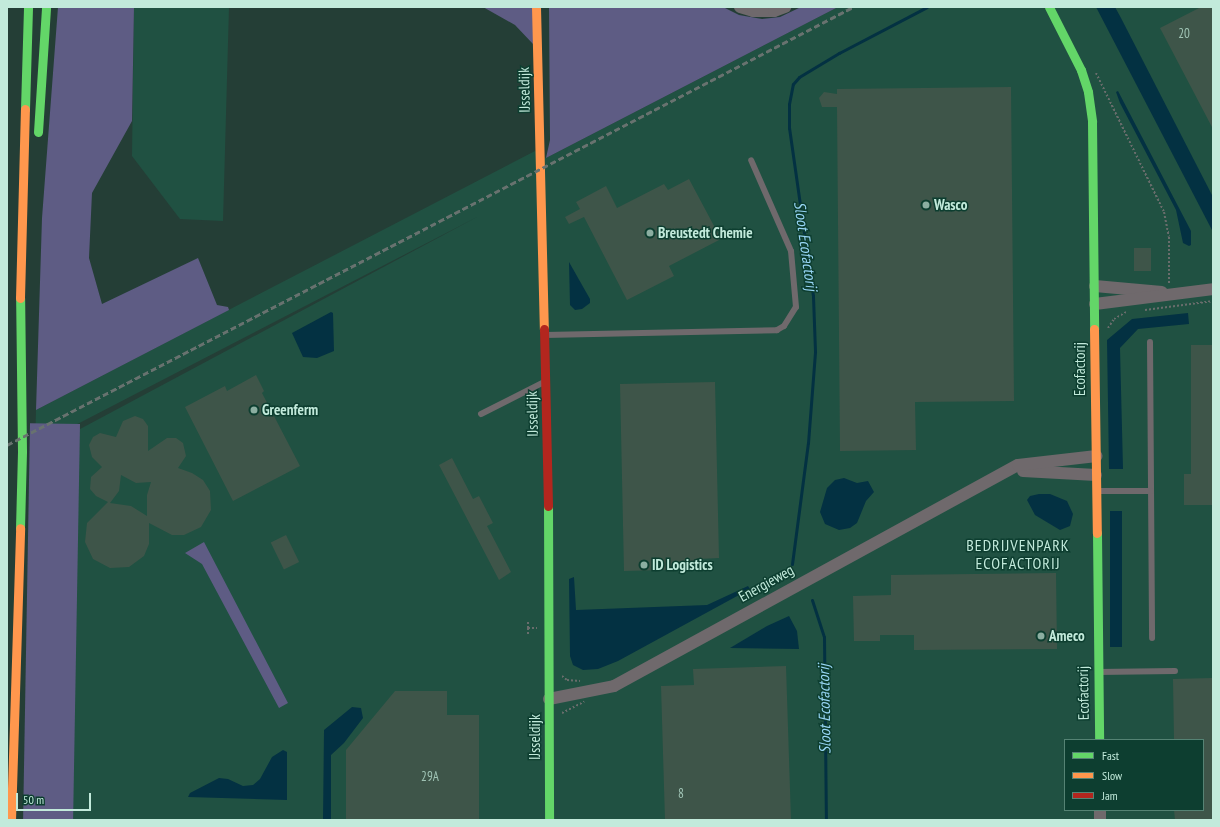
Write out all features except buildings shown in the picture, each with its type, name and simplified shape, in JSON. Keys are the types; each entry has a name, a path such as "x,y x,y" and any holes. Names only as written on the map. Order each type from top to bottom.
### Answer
{"main road":[{"path":"11,820 22,451 20,312 28,7"},
{"path":"38,140 46,7"},
{"name":"IJsseldijk","path":"536,7 545,335 549,820"},
{"name":"Ecofactorij","path":"1049,7 1078,64 1090,104 1095,286 1099,739"},
{"path":"20,312 32,227"}],"street":[{"path":"740,7 753,11 774,11 785,7"},
{"path":"1095,286 1157,290 1169,294"},
{"path":"1095,304 1156,298 1169,294 1213,289"},
{"name":"Energieweg","path":"549,699 584,694 614,686 1018,465 1096,456"},
{"name":"Energieweg","path":"993,478 1025,470 1096,475"}],"lane":[{"path":"545,335 777,330 784,326 796,307 791,251 751,160"},
{"path":"1150,342 1152,638"},
{"path":"481,414 545,381"},
{"path":"1096,492 1152,491"},
{"path":"1098,672 1175,671"}],"path":[{"path":"1095,70 1164,212 1169,237 1169,307"},
{"path":"1138,310 1213,301"},
{"path":"1106,332 1114,319 1131,311"},
{"path":"528,622 528,636"},
{"path":"528,628 540,628"},
{"name":"IJsseldijk","path":"559,717 565,710 582,705 584,694"}],"shaded area":[{"path":"58,7 134,7 132,121 92,193 89,258 102,304 198,258 217,305 228,307 229,310 36,410 42,218"},
{"path":"134,7 229,7 223,221 180,219 132,156"},
{"path":"483,7 533,7 533,44 515,25"},
{"path":"549,7 723,7 739,15 762,19 780,17 801,7 838,7 546,158 550,140"},
{"path":"838,7 1213,7 1213,820 52,820 67,436 479,216 35,446 36,410 535,151 546,158"},
{"path":"30,423 80,424 73,820 23,819"},
{"path":"204,542 288,703 279,708 202,564 185,553"}],"water":[{"path":"1096,7 1115,7 1121,18 1213,197 1213,232"},
{"path":"1118,91 1191,231 1191,245 1189,246 1183,243 1176,210 1120,103 1116,92"},
{"path":"569,262 590,299 590,303 582,309 575,310 570,305"},
{"path":"331,312 333,313 334,351 317,358 303,357 292,333"},
{"path":"1188,313 1189,324 1138,329 1120,348 1123,469 1109,469 1107,340 1132,319"},
{"path":"844,478 857,483 868,481 874,492 866,501 857,523 850,528 839,530 825,524 820,512 827,488 835,480"},
{"path":"1050,494 1067,501 1073,514 1070,526 1060,530 1035,515 1027,500 1030,496"},
{"path":"1110,511 1122,511 1122,647 1110,647"},
{"path":"574,577 576,610 707,605 748,586 750,589 618,661 598,669 583,670 573,665 570,656 569,579"},
{"path":"789,616 797,631 799,649 730,648 767,626"},
{"path":"352,707 361,708 363,718 344,743 331,755 331,820 323,820 324,730"},
{"path":"283,750 287,752 287,800 188,797 190,793 219,778 228,779 243,786 253,785 260,779 272,757"}],"waterway":[{"name":"Sloot Ecofactorij","path":"792,564 808,443 815,351 813,296 789,128 789,104 793,84 799,77 839,53 927,7"},
{"name":"Sloot Ecofactorij","path":"812,600 824,637 826,820"}],"railway":[{"path":"7,445 853,7"}],"traffic: fast":[{"path":"25,109 28,7"},
{"path":"38,132 46,7"},
{"path":"1049,7 1081,70 1088,92 1092,122 1094,329"},
{"path":"20,298 22,451 20,528"},
{"path":"548,506 549,820"},
{"path":"1097,533 1099,739"}],"traffic: slow":[{"path":"536,7 544,329"},
{"path":"20,298 25,109"},
{"path":"1094,329 1097,533"},
{"path":"11,820 20,528"}],"traffic: jam":[{"path":"544,329 548,506"}],"place":[{"name":"Wasco","path":"926,205"},
{"name":"Breustedt Chemie","path":"650,233"},
{"name":"Greenferm","path":"254,410"},
{"name":"ID Logistics","path":"644,565"},
{"name":"Ameco","path":"1041,636"}],"district":[{"name":"BEDRIJVENPARK ECOFACTORIJ","path":"1018,554"}]}
